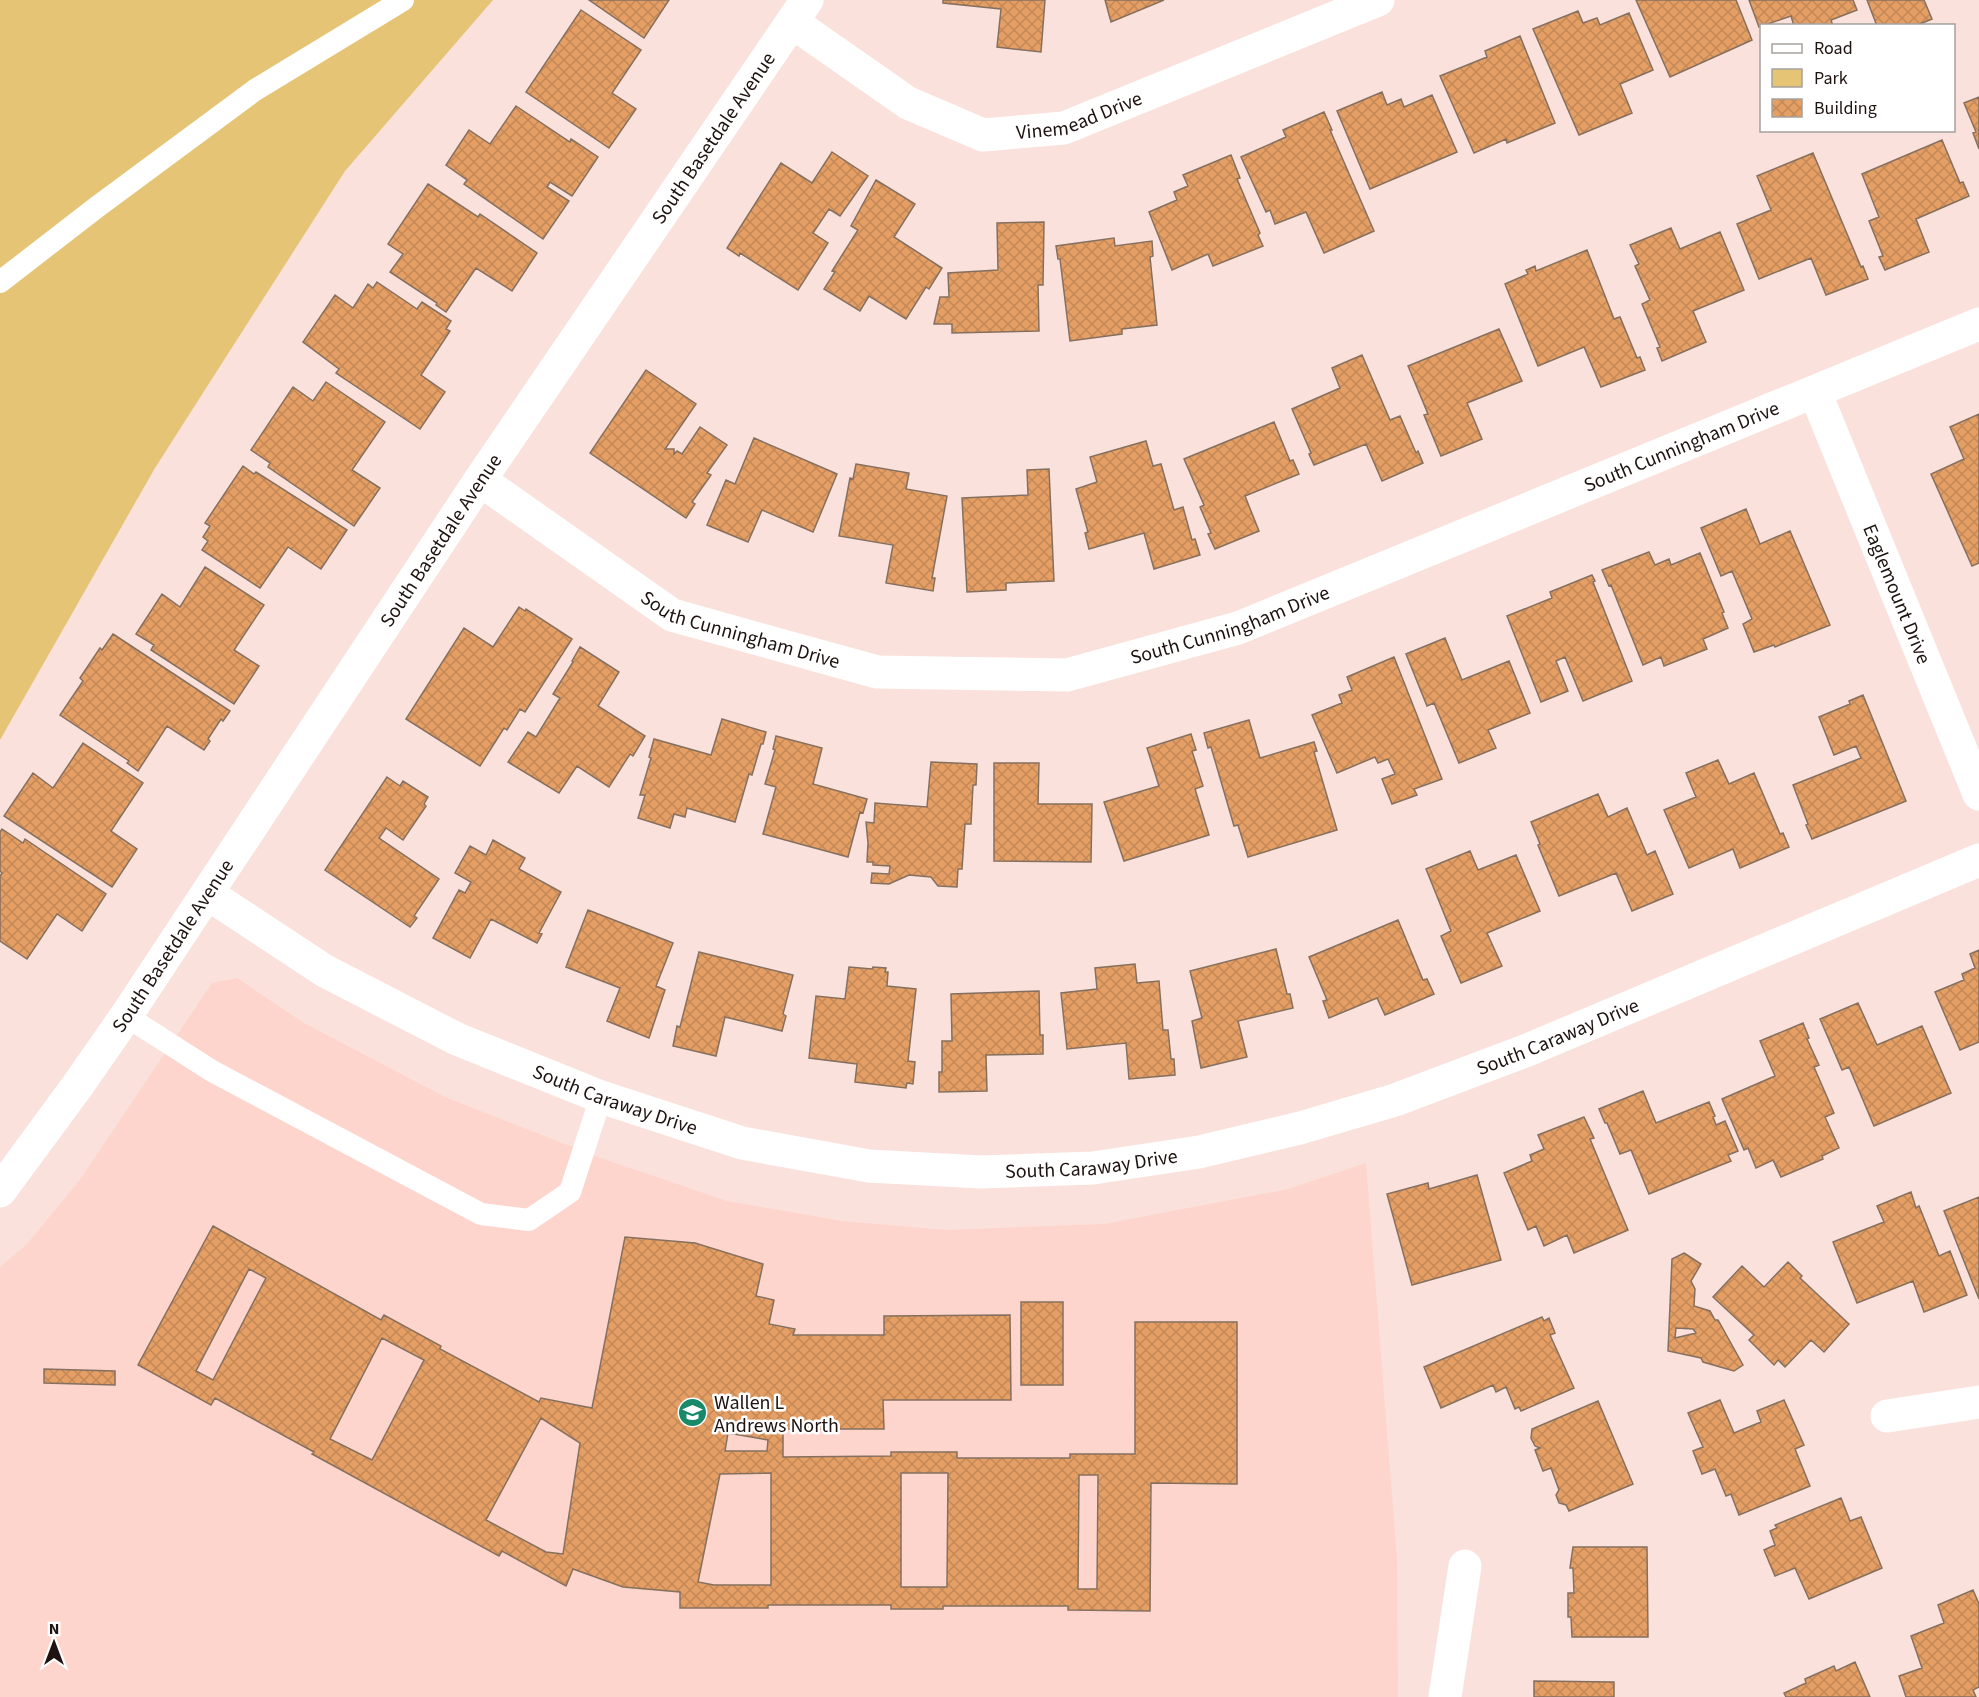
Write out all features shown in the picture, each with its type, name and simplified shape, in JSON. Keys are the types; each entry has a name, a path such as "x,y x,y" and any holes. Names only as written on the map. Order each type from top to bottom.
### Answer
{"street":[{"name":"Vinemead Drive","path":"800,11 908,103 983,135 1064,128 1378,0"},
{"name":"South Basetdale Avenue","path":"0,1191 126,1016 480,480 800,11"},
{"name":"South Cunningham Drive","path":"480,480 672,615 878,672 1067,675 1238,628 1979,324"},
{"name":"Eaglemount Drive","path":"1815,392 1979,794"},
{"name":"South Caraway Drive","path":"208,894 325,971 457,1040 601,1097 742,1143 869,1166 981,1172 1093,1168 1199,1152 1300,1128 1395,1100 1525,1051 1979,860"},
{"path":"1887,1416 1979,1402"},
{"path":"1445,1697 1465,1566"}],"lane":[{"path":"0,282 255,90 403,0"},
{"path":"126,1016 212,1071 481,1214 529,1220 570,1192 601,1097"}],"shaded area":[{"name":"Wallen L Andrews North","path":"237,978 304,1023 445,1097 598,1157 727,1201 842,1221 946,1230 1104,1224 1288,1189 1366,1163 1397,1559 1398,1697 0,1697 0,1267 27,1244 79,1181 212,983"}],"green space":[{"path":"0,0 493,0 345,171 155,468 0,740"}],"building":[{"path":"589,0 669,0 644,38"},
{"path":"943,0 1045,0 1041,52 997,47 1001,9 943,3"},
{"path":"1105,0 1164,0 1111,22"},
{"path":"1636,0 1736,0 1752,40 1670,77"},
{"path":"1749,0 1853,0 1857,10 1831,20 1832,24 1793,24 1791,16 1768,24 1760,24 1759,27"},
{"path":"1867,0 1924,0 1932,19 1920,24 1876,24"},
{"path":"581,10 641,50 612,93 636,109 609,148 526,92"},
{"path":"1578,11 1583,23 1597,18 1600,25 1629,13 1653,70 1620,84 1632,113 1579,135 1533,29"},
{"path":"1520,36 1555,123 1507,143 1506,139 1474,153 1440,76 1487,57 1485,51"},
{"path":"1382,92 1387,105 1401,99 1404,107 1432,95 1457,152 1370,189 1337,111"},
{"path":"1979,97 1979,149 1973,133 1976,132 1964,103"},
{"path":"516,106 570,142 571,139 598,157 572,196 550,182 547,187 569,201 543,239 464,184 467,180 446,165 469,130 490,144"},
{"path":"1324,112 1374,231 1324,253 1306,212 1275,224 1270,210 1266,212 1241,157 1286,137 1283,130"},
{"path":"1942,140 1960,183 1963,182 1969,196 1916,219 1929,252 1885,270 1879,257 1883,256 1869,221 1879,217 1862,174"},
{"path":"832,152 868,176 840,216 829,209 813,233 828,243 798,290 740,253 739,256 727,248 781,163 812,183"},
{"path":"1813,153 1868,279 1826,295 1811,258 1759,279 1737,224 1771,210 1757,176"},
{"path":"1231,155 1240,178 1237,179 1260,233 1258,235 1263,246 1213,266 1208,254 1172,270 1149,212 1177,200 1174,192 1188,186 1183,175"},
{"path":"876,180 915,204 894,237 942,268 929,289 926,287 906,319 869,296 860,311 824,289 835,272 832,271 858,230 851,226"},
{"path":"428,184 478,217 480,214 537,253 512,291 476,268 446,312 436,305 437,303 390,272 403,254 388,244"},
{"path":"1044,222 1043,285 1038,285 1039,331 952,333 952,324 934,324 940,297 949,297 948,273 998,270 997,223"},
{"path":"1671,228 1680,249 1720,232 1744,290 1693,311 1706,342 1662,361 1657,348 1660,347 1642,304 1650,300 1635,266 1639,264 1630,245"},
{"path":"1114,238 1115,246 1152,241 1153,256 1150,257 1157,325 1122,329 1122,334 1070,341 1060,259 1058,259 1056,246"},
{"path":"1587,250 1614,319 1620,317 1637,358 1640,357 1645,370 1601,387 1584,347 1538,366 1505,284 1528,274 1526,270 1535,266 1536,271"},
{"path":"377,282 417,309 422,302 451,321 446,329 450,331 421,375 445,392 420,429 336,373 339,369 303,342 335,295 353,308 368,284 373,288"},
{"path":"1499,329 1522,381 1467,403 1482,439 1441,456 1424,415 1428,414 1408,366"},
{"path":"1362,355 1390,420 1400,416 1416,453 1418,451 1423,463 1382,481 1366,444 1314,465 1292,409 1340,388 1332,368"},
{"path":"646,370 696,404 665,449 674,449 674,454 677,451 682,454 700,427 727,445 707,473 711,475 692,502 695,504 686,518 590,453"},
{"path":"326,382 385,422 352,470 380,488 354,526 268,467 270,463 251,450 293,387 313,401"},
{"path":"1979,414 1979,563 1972,566 1931,474 1964,459 1950,427"},
{"path":"1274,422 1290,461 1293,460 1299,474 1245,496 1259,531 1215,549 1200,507 1204,505 1184,459"},
{"path":"754,438 837,474 813,532 762,510 748,542 707,525 726,480 735,484"},
{"path":"1146,441 1153,466 1161,464 1174,510 1183,507 1192,540 1195,539 1200,555 1154,569 1144,533 1089,549 1085,533 1088,532 1076,489 1097,482 1090,457"},
{"path":"856,464 909,473 906,489 947,496 932,578 935,578 933,591 886,583 893,545 839,536 850,478 853,479"},
{"path":"243,466 347,530 321,569 288,547 260,588 202,550 208,541 203,537 210,526 205,523"},
{"path":"1049,469 1054,581 1006,583 1006,590 967,592 962,498 1028,495 1027,470"},
{"path":"1746,509 1760,544 1790,531 1830,625 1775,647 1774,645 1754,652 1743,624 1752,619 1732,571 1721,576 1701,528"},
{"path":"1649,552 1655,565 1669,559 1671,565 1700,553 1724,612 1722,613 1728,628 1703,639 1707,649 1664,666 1661,657 1643,665 1611,585 1609,586 1602,570"},
{"path":"205,567 264,605 234,650 259,666 234,704 151,650 154,645 136,634 162,594 180,607"},
{"path":"1592,575 1632,681 1583,701 1565,657 1556,661 1568,691 1541,702 1507,616 1552,598 1550,592"},
{"path":"519,607 525,611 526,609 572,639 525,712 520,709 507,730 504,728 480,766 406,719 464,628 493,647"},
{"path":"113,634 230,711 223,721 221,719 204,750 167,726 138,771 127,763 129,761 60,715 83,681 80,678 100,648 102,650"},
{"path":"1445,638 1462,680 1509,661 1530,713 1488,730 1496,748 1459,763 1434,703 1427,706 1406,654"},
{"path":"580,647 619,672 598,706 645,736 633,756 630,754 609,787 577,766 559,793 508,762 528,732 536,737 560,698 553,694"},
{"path":"1394,657 1442,779 1414,789 1417,795 1392,804 1382,779 1395,774 1388,759 1378,763 1375,757 1337,773 1312,715 1342,703 1339,695 1352,690 1347,677"},
{"path":"1863,695 1906,801 1812,839 1793,785 1861,758 1856,746 1834,755 1819,717 1850,704 1849,701"},
{"path":"722,719 766,732 752,775 749,774 735,822 687,808 685,817 674,814 670,828 638,818 645,795 640,795 654,739 711,755"},
{"path":"1249,720 1260,758 1314,742 1317,751 1314,752 1337,830 1248,857 1238,825 1234,826 1211,747 1208,748 1204,733"},
{"path":"1191,734 1196,750 1192,751 1203,786 1195,789 1209,835 1124,861 1104,802 1159,786 1147,748"},
{"path":"776,736 822,748 813,784 867,799 863,813 860,812 848,857 763,834 776,787 765,784 775,750 773,749"},
{"path":"83,743 143,783 111,831 137,849 112,887 4,816 33,773 53,788"},
{"path":"1718,760 1729,784 1754,773 1780,834 1783,833 1789,847 1740,868 1733,849 1689,868 1664,810 1696,797 1686,773"},
{"path":"931,762 977,764 976,785 973,785 971,824 965,824 962,869 958,869 957,887 938,886 931,877 909,875 889,884 871,883 872,873 889,874 890,866 873,865 873,862 867,862 866,822 874,823 875,803 927,807"},
{"path":"994,763 1039,763 1038,804 1092,804 1091,862 994,861"},
{"path":"387,777 400,786 403,781 428,797 424,804 426,806 403,840 386,828 379,838 439,879 414,916 417,918 410,927 325,870"},
{"path":"1598,794 1608,817 1627,808 1647,855 1655,851 1673,894 1632,911 1616,873 1559,896 1531,822"},
{"path":"2,829 23,843 25,839 106,894 82,931 57,914 27,959 0,941 0,876 2,873 0,871 0,832"},
{"path":"493,840 525,858 519,869 561,892 539,933 542,934 537,943 491,919 470,958 433,938 459,890 465,893 471,882 455,873 470,846 486,855"},
{"path":"1470,851 1478,870 1516,855 1540,911 1487,933 1502,966 1461,983 1441,936 1451,931 1426,869"},
{"path":"588,910 673,943 656,986 665,990 649,1038 607,1021 620,988 566,967"},
{"path":"1398,920 1423,980 1427,979 1434,994 1385,1015 1377,998 1329,1018 1323,1001 1327,1000 1309,957"},
{"path":"1276,949 1287,994 1290,994 1293,1008 1238,1021 1247,1057 1201,1068 1192,1021 1202,1018 1190,971"},
{"path":"1979,950 1979,1042 1960,1050 1935,992 1964,980 1962,974 1975,968 1970,954"},
{"path":"699,952 793,975 783,1014 786,1016 782,1031 725,1017 716,1056 673,1046"},
{"path":"1135,964 1137,983 1159,981 1163,1030 1168,1030 1175,1075 1129,1079 1126,1043 1067,1049 1061,993 1097,989 1095,968"},
{"path":"849,967 886,968 887,986 916,989 908,1061 915,1062 913,1084 907,1083 906,1088 855,1082 857,1064 809,1058 816,996 845,999"},
{"path":"1039,991 1043,1054 986,1055 987,1091 939,1092 939,1072 942,1072 942,1041 952,1041 951,994"},
{"path":"1858,1003 1877,1045 1922,1026 1951,1093 1874,1126 1849,1067 1842,1070 1820,1019"},
{"path":"1803,1023 1809,1038 1807,1039 1819,1065 1814,1067 1834,1113 1825,1117 1839,1148 1822,1156 1823,1159 1781,1177 1773,1160 1756,1168 1748,1148 1744,1150 1722,1099 1775,1076 1760,1041"},
{"path":"1643,1091 1656,1123 1709,1102 1716,1125 1725,1121 1738,1151 1728,1155 1731,1161 1649,1194 1631,1150 1620,1154 1599,1109"},
{"path":"1584,1117 1594,1138 1590,1139 1628,1230 1574,1253 1567,1235 1544,1246 1536,1226 1528,1230 1504,1173 1532,1161 1530,1155 1544,1149 1538,1135"},
{"path":"1477,1175 1501,1260 1412,1285 1387,1194 1428,1183 1429,1189"},
{"path":"1911,1192 1916,1208 1919,1206 1939,1256 1950,1251 1967,1295 1924,1312 1913,1281 1857,1303 1833,1242 1884,1222 1877,1206"},
{"path":"1979,1197 1979,1299 1944,1211"},
{"path":"213,1226 381,1320 384,1315 441,1346 440,1349 539,1402 541,1398 592,1408 625,1237 695,1243 763,1264 756,1296 774,1300 769,1324 795,1329 793,1335 884,1335 884,1316 1010,1315 1011,1400 883,1400 884,1429 783,1429 783,1457 891,1456 891,1452 957,1452 957,1458 1070,1458 1070,1454 1135,1454 1135,1322 1237,1322 1237,1484 1151,1483 1150,1611 1068,1610 1068,1606 943,1606 943,1609 891,1609 891,1605 768,1605 768,1608 680,1608 680,1592 623,1587 573,1569 566,1586 502,1551 499,1556 215,1398 211,1405 138,1365","holes":["249,1269 266,1278 213,1380 196,1371","382,1338 424,1360 372,1460 330,1439","541,1418 580,1443 563,1554 546,1552 486,1520","728,1433 768,1440 767,1451 725,1451","771,1473 771,1585 714,1585 698,1582 720,1474","901,1473 948,1473 947,1587 901,1587","1079,1475 1098,1475 1097,1589 1078,1589"]},
{"path":"1684,1253 1701,1264 1691,1281 1695,1289 1694,1306 1710,1311 1715,1320 1718,1320 1743,1365 1734,1371 1703,1362 1701,1358 1668,1351 1672,1259","holes":["1676,1328 1693,1329 1696,1333 1675,1338"]},
{"path":"1788,1262 1802,1276 1800,1278 1849,1324 1824,1352 1811,1340 1785,1367 1778,1360 1774,1365 1749,1340 1754,1335 1713,1297 1742,1266 1764,1287"},
{"path":"1021,1302 1063,1302 1063,1385 1021,1385"},
{"path":"1542,1317 1544,1321 1549,1318 1555,1333 1550,1335 1574,1388 1521,1411 1519,1407 1515,1409 1506,1387 1496,1392 1493,1385 1441,1408 1424,1367"},
{"path":"44,1369 115,1371 115,1385 44,1383"},
{"path":"1720,1400 1734,1433 1761,1422 1757,1411 1784,1400 1804,1445 1795,1449 1810,1486 1739,1515 1731,1494 1726,1496 1715,1469 1702,1474 1693,1451 1703,1447 1688,1413"},
{"path":"1598,1401 1633,1484 1569,1511 1566,1505 1559,1503 1556,1495 1559,1490 1551,1468 1543,1471 1535,1450 1540,1448 1535,1446 1531,1438 1532,1429"},
{"path":"1841,1498 1850,1521 1861,1517 1882,1568 1809,1599 1795,1568 1775,1576 1764,1550 1775,1545 1770,1531 1777,1528 1775,1525"},
{"path":"1573,1547 1647,1547 1648,1637 1572,1637 1571,1617 1568,1617 1568,1593 1574,1593 1573,1568 1570,1568"},
{"path":"1973,1590 1979,1604 1979,1687 1973,1690 1976,1697 1906,1697 1899,1676 1922,1668 1911,1636 1944,1623 1938,1605"},
{"path":"1855,1662 1870,1697 1786,1697 1784,1693 1806,1683 1805,1679 1834,1666 1836,1671"},
{"path":"1534,1681 1614,1682 1614,1697 1534,1697"}],"place":[{"name":"Wallen L Andrews North","path":"693,1413"}]}
